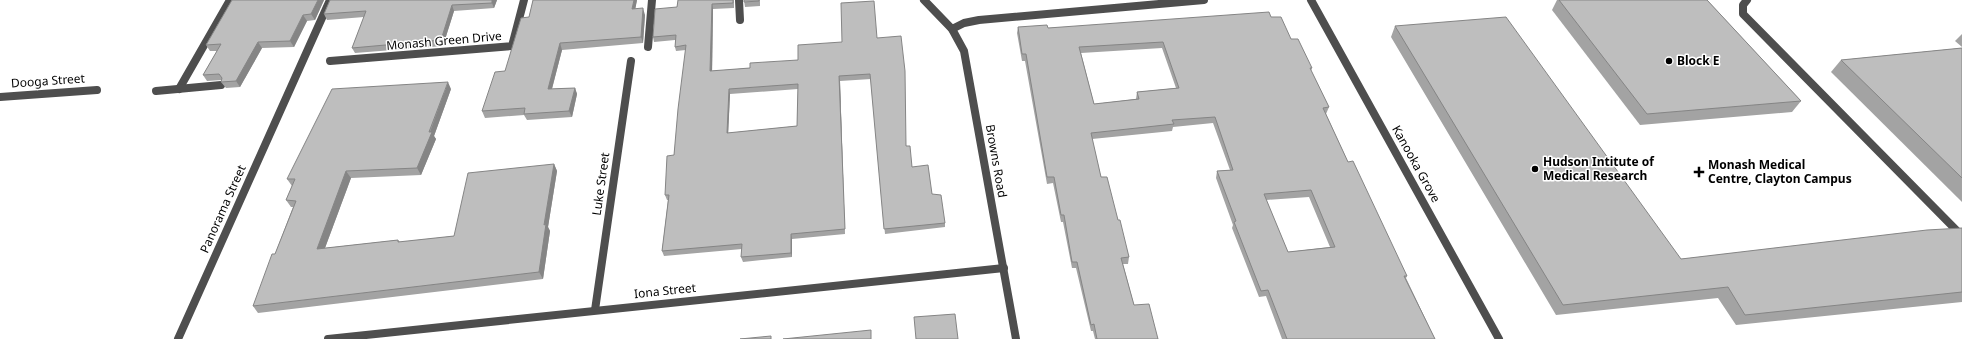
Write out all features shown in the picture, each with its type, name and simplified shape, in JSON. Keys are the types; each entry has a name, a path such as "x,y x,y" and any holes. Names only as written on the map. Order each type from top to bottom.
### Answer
{"street":[{"path":"179,89 230,0"},
{"name":"Panorama Street","path":"178,339 330,0"},
{"name":"Monash Green Drive","path":"330,62 512,46 524,0"},
{"path":"648,47 652,0"},
{"path":"739,0 740,20"},
{"name":"Browns Road","path":"924,0 952,29 964,51 1016,339"},
{"path":"952,29 964,23 979,20 1204,0"},
{"name":"Kanooka Grove","path":"1311,0 1499,339"},
{"path":"1747,0 1743,5 1743,14 1962,236"},
{"name":"Luke Street","path":"595,310 631,61"},
{"path":"156,91 221,85"},
{"name":"Dooga Street","path":"0,97 97,90"},
{"name":"Iona Street","path":"328,339 1004,268"}],"building":[{"path":"232,0 318,0 311,14 303,15 290,41 258,42 236,81 221,82 222,78 219,74 203,75 221,44 206,45"},
{"path":"330,0 492,0 492,3 452,5 441,40 352,48 366,11 324,14"},
{"path":"533,0 634,0 632,9 643,8 641,37 560,43 548,89 575,88 569,111 524,114 525,108 482,111 495,72 505,71 521,18 529,17"},
{"path":"678,0 733,0 733,3 712,4 710,71 750,68 750,63 798,60 798,45 842,42 841,3 874,1 877,38 901,36 905,71 906,146 910,146 912,167 928,165 932,194 941,195 945,223 884,229 870,74 839,76 845,229 791,234 791,253 741,257 742,244 662,251 669,195 665,195 667,156 674,155 686,45 675,47 676,35 653,37 655,9 677,7","holes":["798,84 797,126 727,133 729,89"]},
{"path":"744,0 759,0 759,1 744,2"},
{"name":"Block E","path":"1559,0 1707,0 1801,101 1647,114"},
{"path":"1269,12 1271,17 1281,17 1291,39 1298,39 1312,68 1310,68 1329,107 1323,108 1348,162 1353,161 1407,276 1404,276 1435,339 1287,339 1268,290 1261,291 1234,222 1236,221 1217,171 1233,170 1215,117 1172,120 1174,124 1091,133 1101,177 1107,177 1118,220 1120,220 1129,257 1121,258 1134,305 1149,304 1158,339 1097,339 1094,324 1091,325 1077,262 1072,262 1064,215 1061,215 1054,177 1047,177 1026,54 1022,54 1018,27 1047,25 1048,28","holes":["1163,42 1179,88 1137,92 1139,99 1094,104 1079,47","1311,190 1335,247 1288,252 1264,194"]},
{"path":"1506,17 1681,259 1927,230 1962,228 1962,292 1745,315 1728,287 1563,305 1395,26"},
{"path":"1962,48 1962,178 1841,60"},
{"path":"448,82 429,132 432,132 417,168 346,171 317,249 398,240 398,242 454,236 468,173 554,164 544,225 546,224 539,272 253,306 272,254 275,254 296,201 286,200 295,179 287,179 332,89"},
{"path":"955,314 958,339 916,339 914,317"},
{"path":"871,330 871,339 783,339"},
{"path":"771,336 771,339 740,339"}],"place":[{"name":"Block E","path":"1669,61"},
{"name":"Hudson Intitute of Medical Research","path":"1535,169"},
{"name":"Monash Medical Centre, Clayton Campus","path":"1699,172"}]}
